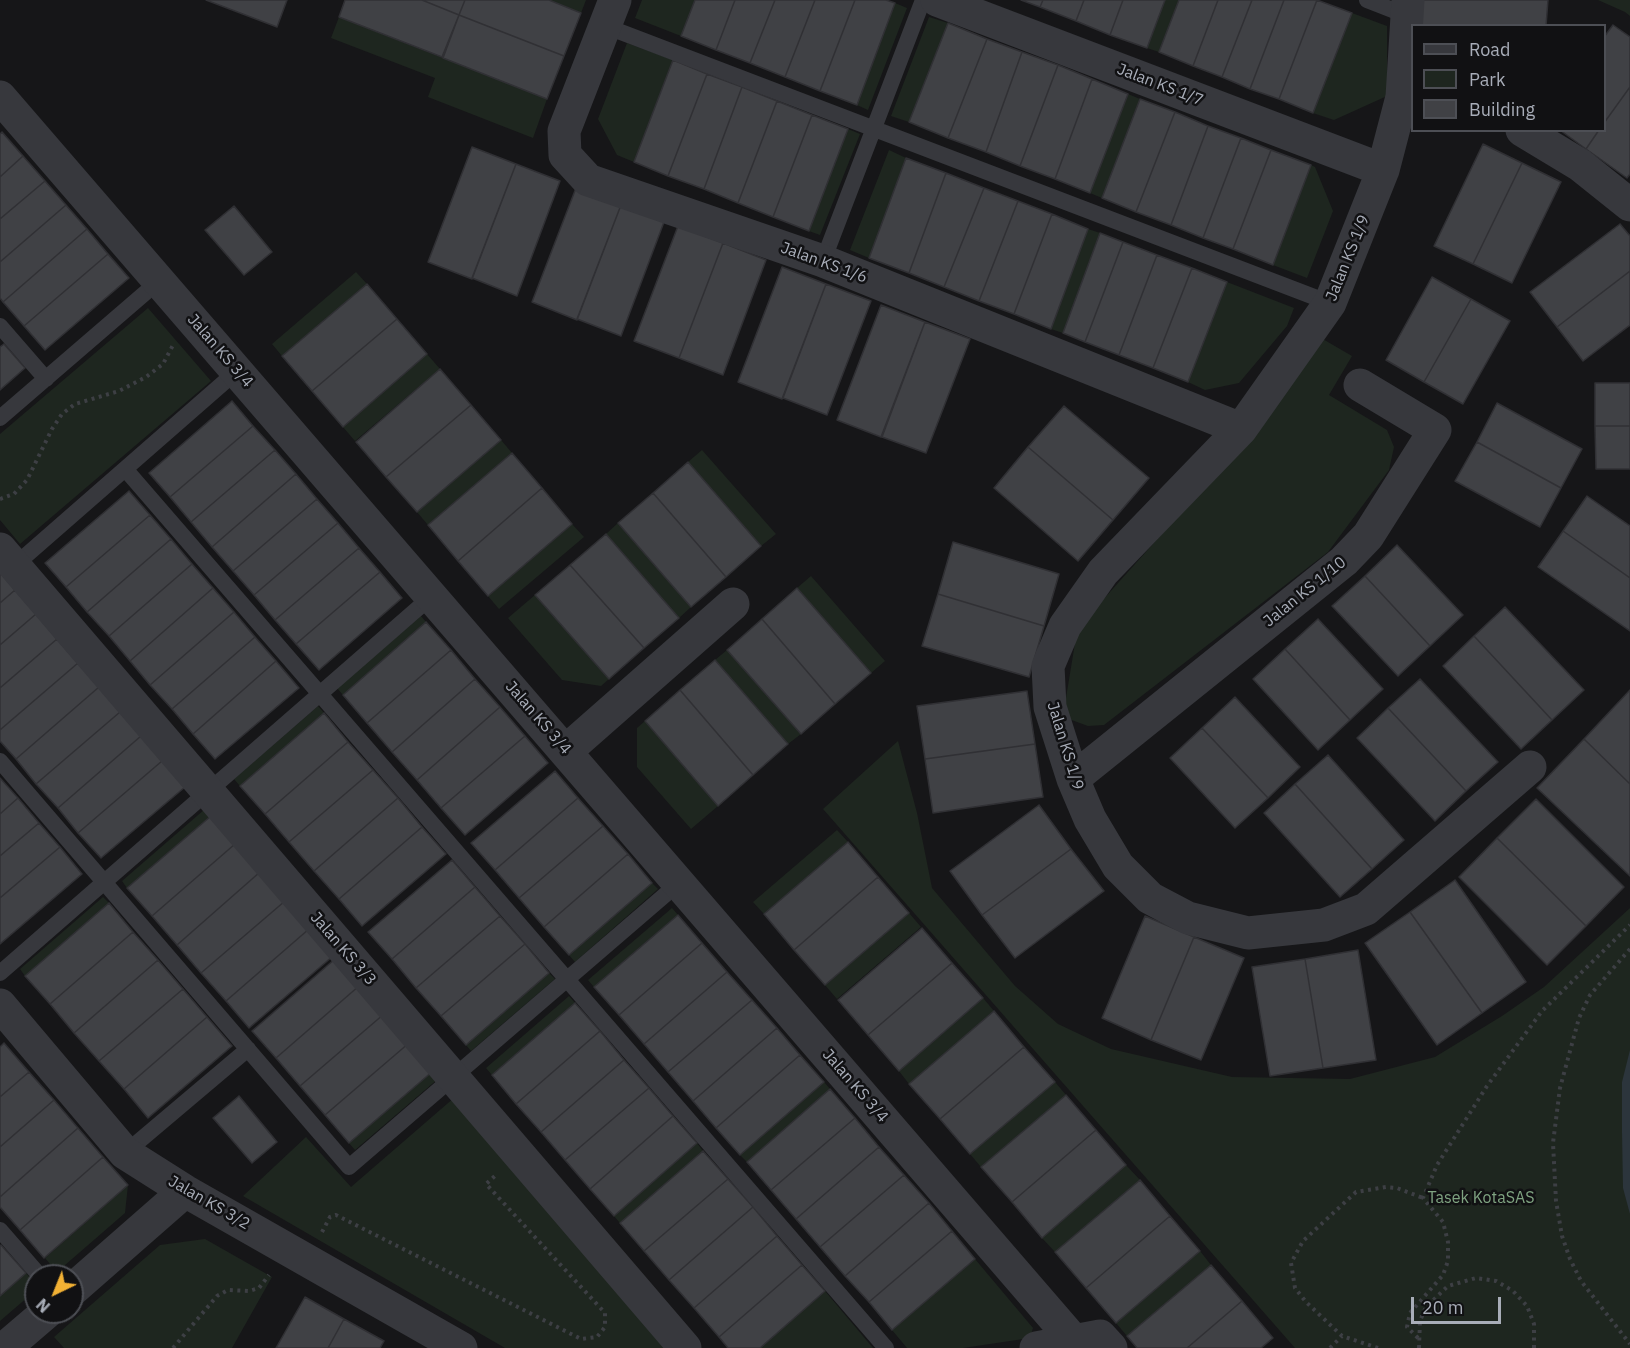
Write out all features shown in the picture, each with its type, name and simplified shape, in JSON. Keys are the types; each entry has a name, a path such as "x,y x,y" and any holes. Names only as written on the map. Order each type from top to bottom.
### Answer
{"street":[{"name":"Jalan KS 1/7","path":"938,0 1383,170"},
{"name":"Jalan KS 1/9","path":"1408,8 1407,98 1383,170 1330,303 1241,429 1102,572 1065,626 1048,666 1050,707 1073,779 1090,819 1118,866 1150,898 1188,918 1248,933 1324,925 1366,909 1530,767"},
{"name":"Jalan KS 1/6","path":"610,13 564,131 565,155 588,180 823,261 1241,429"},
{"name":"Jalan KS 3/4","path":"0,97 1074,1341"},
{"path":"1525,132 1580,165 1630,206"},
{"name":"Jalan KS 1/10","path":"1073,779 1344,561 1368,536 1435,430 1360,385"},
{"name":"Jalan KS 3/3","path":"7,558 685,1348"},
{"path":"566,751 734,604"},
{"name":"Jalan KS 3/2","path":"0,1005 125,1153 185,1191 461,1348"},
{"path":"84,1279 185,1191"},
{"path":"6,1348 33,1324"},
{"path":"1036,1348 1100,1336 1111,1348"}],"lane":[{"path":"823,261 923,0"},
{"path":"1367,0 1408,8"},
{"path":"610,13 873,129 1330,303"},
{"path":"0,418 159,281"},
{"path":"0,326 46,379"},
{"path":"7,558 126,470 237,371"},
{"path":"126,470 886,1348"},
{"path":"0,973 432,596"},
{"path":"0,761 349,1167 680,882"},
{"path":"125,1153 248,1049"},
{"path":"0,1230 30,1264"}],"path":[{"path":"0,499 14,494 27,480 52,429 62,414 75,404 119,391 146,377 163,364 175,338 194,322"},
{"path":"1423,1198 1437,1165 1523,1034 1542,1011 1630,925"},
{"path":"1630,949 1590,995 1579,1018 1560,1089 1553,1143 1556,1201 1562,1236 1570,1259 1581,1281 1630,1344"},
{"path":"314,1228 322,1232 330,1217 336,1215 581,1339 591,1340 605,1327 605,1313 486,1184 519,1154"},
{"path":"1378,1348 1342,1336 1295,1288 1290,1272 1295,1251 1356,1192 1386,1187 1397,1188 1423,1198 1443,1222 1448,1242 1448,1261 1443,1275 1410,1313 1407,1327 1418,1338"},
{"path":"173,1348 217,1296 228,1290 249,1291 259,1288 266,1280 284,1247"},
{"path":"1419,1348 1418,1338 1426,1306 1437,1294 1462,1280 1476,1278 1496,1281 1513,1291 1527,1306 1534,1324 1534,1348"},
{"path":"1330,1348 1342,1336"}],"green space":[{"path":"549,0 586,0 581,13"},
{"path":"642,0 695,0 681,36 635,18"},
{"path":"1165,0 1179,0 1159,52 1147,48"},
{"path":"1598,0 1630,0 1630,16 1625,12"},
{"path":"895,3 907,8 868,110 857,105"},
{"path":"1352,13 1387,26 1387,96 1334,120 1313,113"},
{"path":"339,17 547,99 533,138 428,97 435,78 331,38"},
{"path":"929,17 948,23 909,122 891,116"},
{"path":"627,43 673,60 634,162 617,155 598,119"},
{"path":"1128,94 1140,99 1102,198 1090,193"},
{"path":"848,129 860,134 820,235 809,231"},
{"path":"889,150 906,158 869,258 850,250"},
{"path":"1311,165 1315,167 1333,211 1307,278 1273,265"},
{"path":"1088,229 1100,233 1063,333 1051,329"},
{"path":"356,272 367,284 282,356 272,344"},
{"path":"1227,282 1294,308 1287,326 1239,383 1205,390 1188,382"},
{"path":"148,308 211,381 20,544 0,520 0,434"},
{"path":"1321,338 1352,356 1329,395 1387,430 1394,447 1389,470 1328,552 1104,725 1088,726 1069,719 1064,710 1076,637 1084,621 1239,448"},
{"path":"427,354 440,369 355,441 343,427"},
{"path":"501,440 512,453 428,525 417,512"},
{"path":"702,450 776,534 761,546 688,462"},
{"path":"618,523 691,607 679,618 606,534"},
{"path":"572,524 584,537 499,609 488,596"},
{"path":"811,576 885,661 871,673 797,588"},
{"path":"535,595 609,679 601,686 562,680 508,618"},
{"path":"421,616 426,622 343,695 337,688"},
{"path":"727,650 801,734 788,744 715,660"},
{"path":"318,706 324,713 240,786 234,779"},
{"path":"645,721 718,806 691,829 637,767 637,728"},
{"name":"Tasek KotaSAS","path":"898,741 917,813 932,888 1015,986 1058,1024 1111,1049 1232,1077 1350,1079 1435,1057 1544,987 1630,908 1630,1348 1295,1348 823,809"},
{"path":"205,809 211,816 127,888 122,881"},
{"path":"837,830 848,842 764,914 753,902"},
{"path":"652,883 658,889 575,962 569,955"},
{"path":"103,897 109,903 25,976 20,969"},
{"path":"672,908 678,915 594,987 588,980"},
{"path":"909,913 921,927 837,999 825,985"},
{"path":"549,973 555,979 471,1051 466,1045"},
{"path":"569,996 575,1003 492,1075 486,1068"},
{"path":"983,998 994,1011 909,1084 899,1071"},
{"path":"433,1071 439,1078 355,1150 349,1143"},
{"path":"824,1082 830,1089 747,1162 740,1155"},
{"path":"1055,1082 1066,1095 981,1167 970,1154"},
{"path":"455,1097 666,1348 505,1348 243,1196 306,1137 351,1187"},
{"path":"697,1143 703,1151 620,1223 614,1216"},
{"path":"1126,1165 1140,1180 1055,1252 1042,1238"},
{"path":"128,1185 125,1213 66,1264 50,1264 45,1258"},
{"path":"205,1239 272,1277 232,1348 64,1348 54,1337 69,1324 84,1324 84,1311 160,1245"},
{"path":"1200,1251 1211,1265 1127,1336 1116,1323"},
{"path":"975,1259 1033,1328 1030,1338 963,1348 907,1348 892,1330"},
{"path":"24,1275 24,1300 0,1321 0,1296"},
{"path":"825,1291 873,1348 760,1348"}],"shaded area":[{"path":"1630,1050 1630,1214 1623,1188 1622,1082"}],"building":[{"path":"206,0 287,0 277,27"},
{"path":"345,0 422,0 459,15 442,57 339,17"},
{"path":"422,0 465,0 459,15"},
{"path":"465,0 549,0 581,13 564,56 459,15"},
{"path":"695,0 735,0 716,50 681,36"},
{"path":"735,0 775,0 750,63 716,50"},
{"path":"775,0 815,0 785,77 750,63"},
{"path":"815,0 855,0 820,91 785,77"},
{"path":"855,0 886,0 895,3 857,105 820,91"},
{"path":"1021,0 1043,0 1040,7"},
{"path":"1043,0 1084,0 1076,21 1040,7"},
{"path":"1084,0 1123,0 1110,35 1076,21"},
{"path":"1123,0 1165,0 1147,48 1110,35"},
{"path":"1179,0 1218,0 1193,66 1159,52"},
{"path":"1218,0 1252,0 1222,77 1193,66"},
{"path":"1252,0 1284,0 1250,89 1222,77"},
{"path":"1284,0 1317,0 1279,99 1250,89"},
{"path":"1317,0 1352,13 1313,113 1279,99"},
{"path":"1420,0 1548,0 1546,24 1418,24"},
{"path":"459,15 564,56 547,99 443,58"},
{"path":"948,23 987,39 948,138 909,122"},
{"path":"1613,25 1630,37 1630,87 1606,120 1606,34"},
{"path":"987,39 1022,52 986,152 948,138"},
{"path":"1022,52 1058,65 1020,166 986,152"},
{"path":"673,60 707,74 668,176 634,162"},
{"path":"1058,65 1092,79 1055,179 1020,166"},
{"path":"707,74 742,87 704,189 668,176"},
{"path":"1092,79 1128,94 1090,193 1055,179"},
{"path":"742,87 777,101 738,203 704,189"},
{"path":"1630,87 1630,174 1627,178 1586,149 1598,132 1606,132 1606,120"},
{"path":"1140,99 1175,112 1136,212 1102,198"},
{"path":"777,101 812,115 773,217 738,203"},
{"path":"1175,112 1208,126 1171,225 1136,212"},
{"path":"812,115 848,129 809,231 773,217"},
{"path":"1208,126 1241,138 1203,238 1171,225"},
{"path":"2,132 23,156 0,177 0,134"},
{"path":"1563,132 1598,132 1586,149"},
{"path":"1241,138 1271,150 1233,249 1203,238"},
{"path":"1483,144 1522,163 1473,264 1434,246"},
{"path":"472,147 516,164 472,279 428,262"},
{"path":"1271,150 1311,165 1273,265 1233,249"},
{"path":"23,156 45,181 0,219 0,177"},
{"path":"906,158 946,173 909,273 869,258"},
{"path":"1522,163 1561,182 1512,283 1473,264"},
{"path":"516,164 560,181 517,296 472,278"},
{"path":"946,173 984,188 944,287 909,273"},
{"path":"45,181 66,205 0,262 0,219"},
{"path":"576,188 621,205 577,320 532,302"},
{"path":"984,188 1018,201 979,301 944,287"},
{"path":"1018,201 1052,214 1014,314 979,301"},
{"path":"66,205 87,229 3,302 0,298 0,262"},
{"path":"621,205 664,222 621,336 577,319"},
{"path":"234,206 272,252 244,275 205,230"},
{"path":"1052,214 1088,229 1051,329 1014,314"},
{"path":"1620,224 1630,236 1630,271 1557,327 1530,292"},
{"path":"678,226 723,243 679,358 634,341"},
{"path":"87,229 108,254 24,326 3,302"},
{"path":"1100,233 1123,242 1085,342 1063,333"},
{"path":"1123,242 1157,255 1119,355 1085,342"},
{"path":"723,243 766,260 723,375 679,358"},
{"path":"108,254 129,278 45,350 24,326"},
{"path":"1157,255 1192,268 1153,368 1119,355"},
{"path":"782,267 826,284 782,399 738,382"},
{"path":"1192,268 1227,282 1188,382 1153,368"},
{"path":"1630,271 1630,325 1583,361 1557,327"},
{"path":"1432,277 1471,299 1424,382 1386,360"},
{"path":"367,284 397,319 312,391 282,356"},
{"path":"826,284 871,301 827,415 783,398"},
{"path":"1471,299 1510,321 1463,404 1424,382"},
{"path":"881,305 925,322 881,437 837,420"},
{"path":"397,319 427,354 343,427 312,391"},
{"path":"925,322 970,339 926,453 882,437"},
{"path":"4,344 25,368 0,390 0,347"},
{"path":"440,369 471,405 386,477 356,442"},
{"path":"1595,383 1630,383 1630,426 1595,426"},
{"path":"232,401 253,426 170,497 149,473"},
{"path":"1497,403 1582,449 1561,488 1477,442"},
{"path":"471,405 501,440 417,512 386,477"},
{"path":"1064,406 1149,478 1113,520 1028,447"},
{"path":"253,426 275,450 191,522 170,497"},
{"path":"1595,426 1630,426 1630,469 1596,469"},
{"path":"1477,442 1561,488 1540,527 1455,481"},
{"path":"1028,447 1113,520 1078,561 994,488"},
{"path":"275,450 296,474 212,547 191,522"},
{"path":"512,453 542,488 458,561 428,525"},
{"path":"688,462 761,546 726,577 653,493"},
{"path":"296,474 317,499 233,571 212,547"},
{"path":"542,488 572,524 488,596 458,561"},
{"path":"129,491 150,515 66,587 45,563"},
{"path":"653,493 726,577 691,607 618,523"},
{"path":"1587,496 1630,526 1630,578 1563,531"},
{"path":"317,499 338,523 254,595 233,571"},
{"path":"150,515 171,539 87,612 66,587"},
{"path":"338,523 359,548 275,620 254,595"},
{"path":"1563,531 1630,578 1630,631 1538,567"},
{"path":"606,534 679,618 644,648 570,565"},
{"path":"171,539 192,564 109,636 87,612"},
{"path":"953,542 1059,574 1044,626 938,594"},
{"path":"1397,545 1463,615 1430,646 1365,576"},
{"path":"359,548 380,572 296,644 275,620"},
{"path":"192,564 213,588 130,661 109,636"},
{"path":"570,565 644,648 609,679 535,595"},
{"path":"0,572 15,590 0,603"},
{"path":"380,572 402,598 319,670 296,644"},
{"path":"1365,576 1430,646 1398,676 1332,606"},
{"path":"213,588 234,612 150,685 130,661"},
{"path":"797,588 871,673 835,704 762,619"},
{"path":"15,590 36,614 0,645 0,603"},
{"path":"938,594 1044,626 1029,677 922,646"},
{"path":"1505,607 1584,690 1552,720 1474,636"},
{"path":"234,612 255,637 172,709 150,685"},
{"path":"36,614 57,639 0,688 0,645"},
{"path":"762,619 835,704 801,734 727,650"},
{"path":"1318,619 1383,689 1350,720 1285,649"},
{"path":"426,622 451,650 367,723 343,695"},
{"path":"1474,636 1552,720 1521,749 1443,666"},
{"path":"255,637 276,661 193,734 172,709"},
{"path":"57,639 78,663 0,730 0,688"},
{"path":"1285,649 1350,720 1318,750 1253,679"},
{"path":"451,650 475,679 392,752 367,723"},
{"path":"715,660 788,744 753,775 680,690"},
{"path":"276,661 299,688 215,759 193,734"},
{"path":"78,663 99,687 16,759 0,741 0,730"},
{"path":"475,679 500,707 417,780 392,752"},
{"path":"1420,679 1498,762 1466,791 1388,708"},
{"path":"99,687 120,712 36,784 16,759"},
{"path":"680,690 753,775 718,806 645,721"},
{"path":"1630,690 1630,784 1584,739"},
{"path":"1027,691 1035,744 925,759 917,706"},
{"path":"1235,697 1300,767 1268,798 1202,728"},
{"path":"500,707 525,736 441,808 417,780"},
{"path":"1388,708 1466,791 1435,821 1357,738"},
{"path":"120,712 141,736 58,808 36,784"},
{"path":"324,713 348,742 265,814 240,786"},
{"path":"1202,728 1268,798 1235,828 1170,758"},
{"path":"141,736 162,761 78,833 58,808"},
{"path":"525,736 548,763 465,835 441,808"},
{"path":"1584,739 1630,784 1630,876 1537,788"},
{"path":"348,742 373,770 289,842 265,814"},
{"path":"1035,744 1043,797 933,813 925,759"},
{"path":"1328,755 1404,840 1372,869 1295,784"},
{"path":"162,761 185,787 101,858 78,833"},
{"path":"373,770 398,798 314,871 289,842"},
{"path":"555,771 578,798 495,870 471,843"},
{"path":"0,778 18,798 0,814"},
{"path":"1295,784 1372,869 1340,897 1264,813"},
{"path":"18,798 39,823 0,856 0,814"},
{"path":"398,798 422,827 339,899 314,871"},
{"path":"578,798 603,826 519,898 495,870"},
{"path":"1536,799 1624,887 1586,926 1497,838"},
{"path":"1039,805 1071,849 982,915 950,871"},
{"path":"211,816 235,844 152,916 127,888"},
{"path":"39,823 60,847 0,898 0,856"},
{"path":"603,826 628,854 544,927 519,898"},
{"path":"422,827 446,854 362,926 339,899"},
{"path":"1497,838 1586,926 1547,965 1459,877"},
{"path":"848,842 878,877 794,950 764,914"},
{"path":"235,844 260,872 177,945 152,916"},
{"path":"60,847 82,874 0,944 0,898"},
{"path":"1071,849 1104,891 1015,958 982,915"},
{"path":"628,854 652,883 569,955 544,927"},
{"path":"452,860 475,887 392,959 368,932"},
{"path":"260,872 285,901 201,973 177,945"},
{"path":"878,877 909,913 825,985 794,950"},
{"path":"1455,880 1526,982 1482,1013 1410,912"},
{"path":"475,887 500,916 416,988 392,959"},
{"path":"285,901 309,929 226,1001 201,973"},
{"path":"109,903 133,932 50,1004 25,976"},
{"path":"1410,912 1482,1013 1437,1045 1365,943"},
{"path":"678,915 702,943 619,1015 594,987"},
{"path":"500,916 525,944 441,1016 416,988"},
{"path":"1145,916 1194,937 1151,1040 1102,1018"},
{"path":"922,928 952,963 868,1035 838,1000"},
{"path":"309,929 333,956 249,1028 226,1001"},
{"path":"133,932 158,960 74,1033 50,1004"},
{"path":"1194,937 1244,958 1201,1060 1151,1040"},
{"path":"702,943 727,972 644,1044 619,1015"},
{"path":"525,944 549,973 466,1045 441,1016"},
{"path":"1358,950 1376,1060 1323,1068 1305,959"},
{"path":"335,959 359,986 276,1058 252,1031"},
{"path":"1305,959 1323,1068 1270,1076 1252,967"},
{"path":"158,960 183,989 99,1061 74,1033"},
{"path":"952,963 983,998 899,1071 868,1035"},
{"path":"727,972 752,1000 668,1072 644,1044"},
{"path":"359,986 384,1014 300,1086 276,1058"},
{"path":"183,989 207,1017 124,1089 99,1061"},
{"path":"752,1000 777,1028 693,1101 668,1072"},
{"path":"575,1003 600,1031 516,1104 492,1075"},
{"path":"994,1011 1024,1047 940,1119 909,1084"},
{"path":"384,1014 409,1043 325,1115 300,1086"},
{"path":"207,1017 232,1046 148,1118 124,1089"},
{"path":"777,1028 800,1055 716,1128 693,1101"},
{"path":"600,1031 624,1060 541,1132 516,1104"},
{"path":"4,1043 29,1072 0,1097 0,1047"},
{"path":"409,1043 433,1071 349,1143 325,1115"},
{"path":"1024,1047 1055,1082 970,1154 940,1119"},
{"path":"800,1055 824,1082 740,1155 716,1128"},
{"path":"624,1060 649,1088 565,1160 541,1132"},
{"path":"29,1072 54,1100 0,1147 0,1097"},
{"path":"649,1088 673,1116 590,1189 565,1160"},
{"path":"830,1089 855,1118 771,1190 747,1162"},
{"path":"1066,1095 1096,1130 1012,1202 981,1167"},
{"path":"239,1096 277,1142 252,1163 213,1118"},
{"path":"54,1100 78,1128 0,1197 0,1147"},
{"path":"673,1116 697,1143 614,1216 590,1189"},
{"path":"855,1118 879,1147 796,1219 771,1190"},
{"path":"78,1128 103,1157 20,1230 0,1207 0,1197"},
{"path":"1096,1130 1126,1165 1042,1238 1012,1202"},
{"path":"879,1147 904,1175 820,1247 796,1219"},
{"path":"703,1151 728,1179 644,1251 620,1223"},
{"path":"103,1157 128,1185 44,1258 20,1230"},
{"path":"904,1175 929,1203 845,1276 820,1247"},
{"path":"728,1179 753,1207 669,1280 644,1251"},
{"path":"1140,1180 1170,1216 1086,1288 1055,1252"},
{"path":"929,1203 952,1231 869,1302 845,1276"},
{"path":"753,1207 777,1236 694,1308 669,1280"},
{"path":"1170,1216 1200,1251 1116,1323 1086,1288"},
{"path":"952,1231 975,1259 892,1330 869,1302"},
{"path":"777,1236 802,1265 719,1337 694,1308"},
{"path":"0,1246 24,1271 24,1275 0,1296"},
{"path":"802,1265 825,1291 760,1348 728,1348 719,1337"},
{"path":"1211,1265 1242,1301 1187,1348 1137,1348 1127,1336"},
{"path":"305,1297 344,1319 328,1348 276,1348"},
{"path":"1242,1301 1273,1338 1261,1348 1187,1348"},
{"path":"344,1319 384,1341 380,1348 328,1348"}]}
